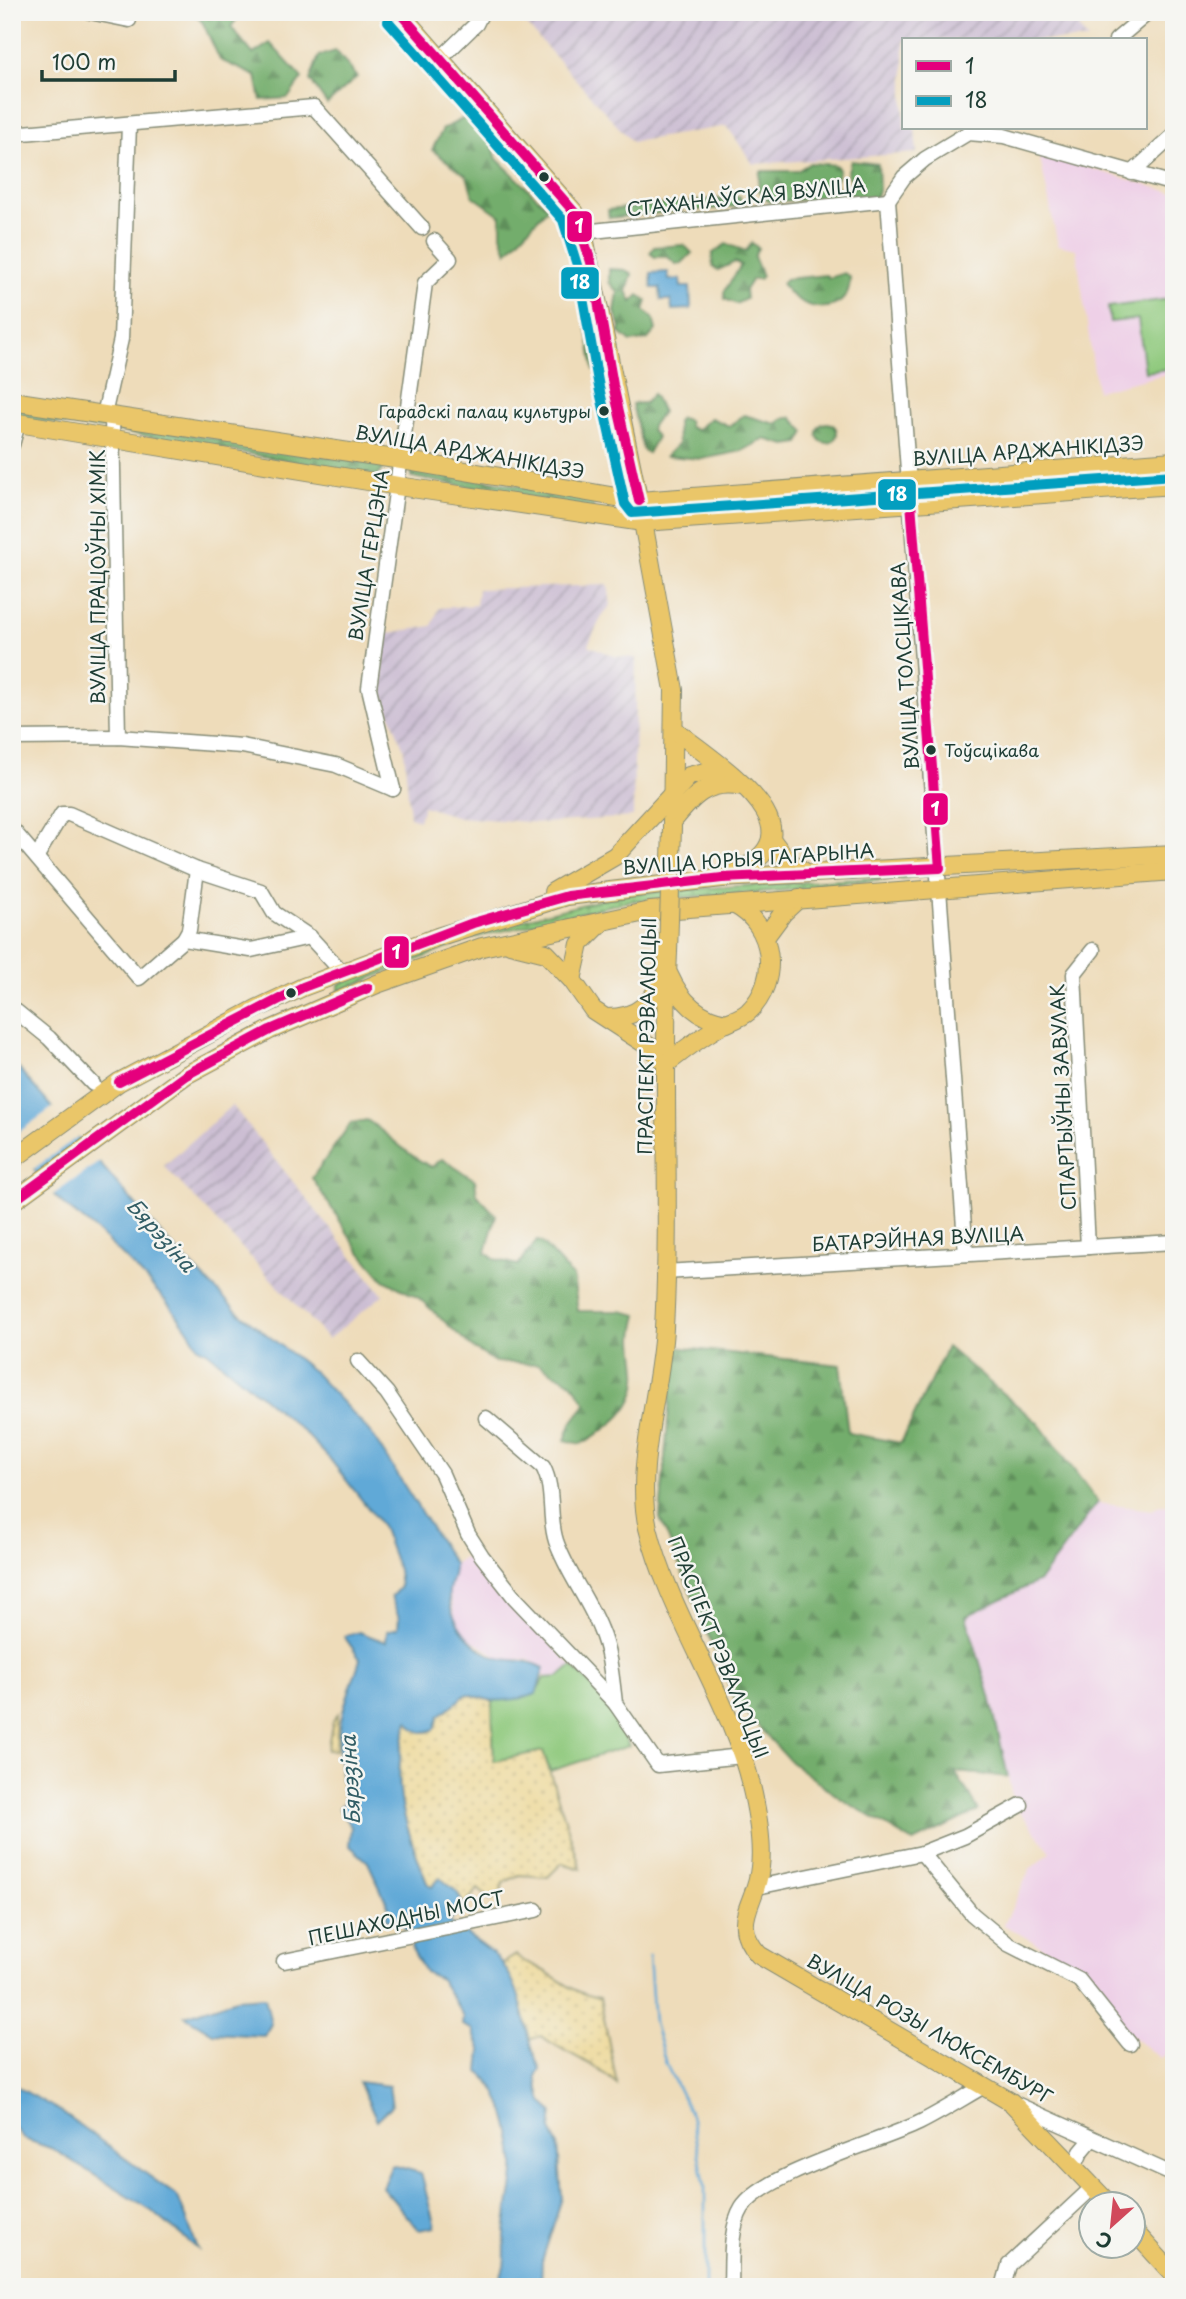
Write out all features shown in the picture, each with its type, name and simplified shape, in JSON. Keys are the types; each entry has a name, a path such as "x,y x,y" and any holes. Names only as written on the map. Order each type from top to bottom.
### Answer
{"main road":[{"name":"ПРАСПЕКТ РЭВАЛЮЦЫІ","path":"402,13 575,213 583,232 639,501 674,690 667,972 664,1272 660,1371 644,1482 649,1528 742,1756 753,1794 761,1849 757,1886 744,1922 749,1944"},
{"name":"ВУЛІЦА АРДЖАНІКІДЗЭ","path":"12,401 402,460 639,501 1174,461"},
{"path":"15,423 115,437 398,486 643,522 1174,485"},
{"path":"675,730 762,803 771,826 771,839 786,859 806,873"},
{"path":"513,914 597,869 615,856 689,776 721,768"},
{"path":"672,825 690,800 705,788 720,784 743,786"},
{"path":"722,878 750,866 771,839"},
{"name":"ВУЛІЦА ЮРЫЯ ГАГАРЫНА","path":"12,1160 119,1082 256,1009 473,923 513,914 568,896 722,878 1174,854"},
{"path":"12,1202 186,1075 270,1030 377,984 455,955 650,911 1174,872"},
{"path":"766,936 783,913 799,898"},
{"path":"503,943 545,953 572,980 585,1002 653,1049 666,1064 685,1048 751,1009 763,989 769,953 766,936 752,916 735,905"},
{"path":"572,980 580,944 601,922"},
{"path":"607,1018 627,1017 646,1008 667,972 687,1004 708,1018 727,1023"},
{"name":"ВУЛІЦА РОЗЫ ЛЮКСЕМБУРГ","path":"749,1944 759,1955 1012,2102"},
{"path":"1012,2102 1096,2190"},
{"path":"1148,2247 1174,2275"}],"street":[{"path":"90,12 130,20"},
{"path":"440,60 476,24 482,12"},
{"path":"1118,38 1149,12"},
{"path":"12,134 314,107 422,228"},
{"name":"ВУЛІЦА ПРАЦОЎНЫ ХІМІК","path":"118,737 115,437 108,416 121,339 129,125"},
{"name":"СТАХАНАЎСКАЯ ВУЛІЦА","path":"583,232 888,200 904,177 925,159 968,134 1009,132 1132,173 1174,184"},
{"path":"1132,173 1174,135"},
{"name":"ВУЛІЦА ТОЛСЦІКАВА","path":"888,200 940,868 966,1254"},
{"name":"ВУЛІЦА ГЕРЦЭНА","path":"118,737 242,746 336,765 393,789 369,688 375,629 402,460 425,283 450,259 434,241"},
{"path":"12,445 15,423"},
{"path":"12,738 118,737"},
{"path":"37,856 57,819 62,814 69,814 197,870 261,891 283,922 310,937 343,973"},
{"path":"12,829 139,978 184,939 189,930 197,870"},
{"path":"184,939 251,950 310,937"},
{"name":"СПАРТЫЎНЫ ЗАВУЛАК","path":"1088,1247 1074,974 1093,950"},
{"path":"12,1008 49,1038 93,1084"},
{"name":"БАТАРЭЙНАЯ ВУЛІЦА","path":"664,1272 1174,1242"},
{"path":"358,1361 387,1393 442,1474 468,1534 482,1556 515,1598 615,1703 658,1765 742,1756"},
{"path":"485,1418 543,1467 548,1477 555,1538 567,1569 600,1627 607,1649 615,1703"},
{"path":"757,1886 922,1853 965,1836 1021,1805"},
{"path":"922,1853 972,1914 1007,1944 1079,1980 1130,2043"},
{"name":"ПЕШАХОДНЫ МОСТ","path":"284,1962 536,1910"},
{"path":"731,2287 735,2225 740,2210 751,2196 828,2158 919,2123 984,2086"},
{"name":"ВУЛІЦА РОЗЫ ЛЮКСЕМБУРГ","path":"1012,2102 1091,2140 1174,2175"},
{"path":"1075,2166 1080,2152 1091,2140"},
{"path":"1003,2287 1009,2265 1093,2187"}],"shaded area":[{"path":"515,12 1096,12 1078,27 1086,38 902,38 902,130 915,130 917,153 753,164 727,126 632,142"},
{"path":"1039,153 1174,193 1174,372 1097,391 1076,249 1058,245"},
{"path":"608,585 611,605 602,616 588,645 614,656 636,658 633,817 543,823 458,817 423,806 419,820 410,817 404,750 383,696 383,634 432,626 439,608 476,605 478,589"},
{"path":"232,1105 383,1295 328,1339 164,1166"},
{"path":"1097,1503 1152,1510 1161,1505 1174,1507 1174,2050 1160,2058 1125,2031 1072,1964 1004,1925 1030,1869 1051,1852 1014,1804 990,1696 966,1616 1039,1581"},
{"path":"472,1553 511,1601 572,1666 559,1677 544,1678 544,1668 527,1659 501,1659 466,1636 455,1617 449,1592 454,1564"}],"green space":[{"path":"193,12 203,12 209,19 216,12 229,12 236,20 231,27 253,54 270,43 302,78 288,98 261,100 256,76 220,60 203,23"},
{"path":"336,51 357,77 327,104 310,80 319,56"},
{"path":"464,118 484,118 497,159 548,208 507,252 501,235 501,216 473,196 467,176 432,150 443,129"},
{"path":"851,161 878,164 879,188 875,199 857,200 848,192 851,179 847,174"},
{"path":"810,163 836,165 839,170 835,184 843,194 836,198 769,202 758,189 760,171 797,171"},
{"path":"740,196 741,206 690,211 689,202"},
{"path":"679,203 682,211 609,218 608,210"},
{"path":"752,243 758,248 754,257 762,276 752,279 745,290 746,299 736,304 725,299 724,292 741,265 735,262 718,270 713,267 712,254 726,244 746,251"},
{"path":"684,245 692,253 681,264 676,264 668,257 655,257 650,253 654,247"},
{"path":"579,253 602,369 594,370 575,255"},
{"path":"609,269 625,270 632,274 627,291 632,302 639,295 647,301 644,310 653,318 656,330 647,340 631,342 619,332 621,328 615,312 618,292 609,282"},
{"path":"844,273 850,277 848,291 842,300 833,306 811,306 800,301 782,283 786,279 826,275 829,278"},
{"path":"1170,299 1174,368 1145,372 1138,319 1110,322 1108,307"},
{"path":"606,392 621,466 613,467 598,396"},
{"path":"653,394 662,412 652,426 651,431 657,437 648,453 643,450 632,404 645,403"},
{"path":"12,405 103,422 104,425 102,429 12,418"},
{"path":"744,415 776,424 786,417 791,417 805,432 799,443 786,445 764,439 742,451 702,459 666,456 678,444 677,422 680,418 688,420 689,427 696,430 711,418 729,426"},
{"path":"117,423 382,465 383,469 377,476 117,431"},
{"path":"827,423 834,426 837,433 834,440 827,443 820,440 817,433 820,426"},
{"path":"413,467 594,499 593,509 411,477"},
{"path":"906,876 907,879 841,883 830,887 629,901 472,938 339,991 339,984 470,933 628,893"},
{"path":"367,1120 432,1167 442,1159 475,1180 477,1195 496,1215 486,1252 494,1259 518,1265 537,1241 541,1242 573,1277 578,1311 621,1311 638,1315 634,1338 637,1383 629,1405 613,1423 581,1444 565,1440 571,1424 586,1404 573,1384 539,1364 495,1362 473,1348 419,1298 384,1280 360,1252 312,1178 351,1123"},
{"path":"674,1347 840,1365 848,1433 901,1443 947,1347 1038,1423 1098,1502 1039,1581 966,1616 990,1696 1008,1777 955,1772 979,1810 914,1842 840,1798 791,1762 736,1702 660,1518"},
{"path":"572,1666 609,1703 629,1746 550,1771 543,1751 494,1761 492,1701 528,1696 534,1693 544,1678 559,1677"}],"sand":[{"path":"467,1694 492,1701 494,1761 543,1751 581,1869 562,1863 548,1877 519,1875 503,1883 500,1896 491,1900 478,1889 464,1906 457,1892 432,1887 427,1883 406,1822 399,1784 399,1764 408,1720 418,1731 435,1729 439,1716"},
{"path":"338,1714 336,1750 327,1750 333,1721"},
{"path":"516,1955 574,1989 600,1998 617,2084 541,2036 528,2040 516,1991 502,1964"}],"water":[{"path":"668,272 669,280 680,279 681,287 690,287 691,309 672,310 671,300 661,300 660,288 652,288 651,273"},
{"name":"Бярэзіна","path":"12,1061 164,1238 237,1311 313,1371 371,1433 454,1564 449,1602 465,1634 473,1643 493,1656 528,1662 544,1668 536,1694 494,1700 467,1694 439,1716 435,1729 426,1732 416,1730 408,1721 399,1765 399,1784 406,1822 427,1883 432,1887 440,1878 457,1892 464,1906 449,1922 497,1958 514,1983 540,2069 536,2076 542,2102 553,2112 551,2129 558,2145 562,2198 542,2261 541,2287 496,2287 504,2266 506,2226 514,2169 511,2137 500,2099 479,2072 481,2051 472,2029 463,2025 464,2017 440,1979 425,1972 411,1947 415,1940 398,1920 388,1920 386,1916 390,1910 368,1862 349,1845 351,1827 339,1808 345,1801 339,1734 360,1659 344,1636 359,1632 386,1642 387,1631 398,1628 399,1618 391,1597 400,1587 398,1570 382,1526 329,1458 303,1431 207,1351 198,1347 180,1318 139,1272 100,1234 60,1201 44,1183 12,1141"},
{"path":"265,1997 271,2024 264,2036 213,2033 185,2016 236,1999"},
{"path":"359,2082 389,2086 392,2106 377,2120"},
{"path":"12,2084 60,2111 178,2197 198,2249 153,2212 53,2149 24,2139 12,2124"},
{"path":"392,2165 421,2173 435,2227 419,2230 382,2187"}],"pier":[{"path":"55,1106 80,1135 32,1170 12,1146 12,1137"},
{"path":"85,1141 102,1160 50,1197 36,1176"}],"waterway":[{"path":"649,1956 654,2023 666,2064 691,2115 705,2186 705,2287"}],"transit line":[{"name":"1","path":"399,12 575,213 591,262 613,385 639,501"},
{"name":"18","path":"388,21 563,220 577,265 599,387 625,504 632,513 1174,475"},
{"name":"1","path":"119,1082 303,987 473,923 567,896 722,878 940,868 911,503"},
{"name":"1","path":"12,1202 186,1075 270,1030 368,988"}],"place":[{"name":"Гарадскі палац культуры","path":"604,411"},
{"name":"Тоўсцікава","path":"931,750"}]}
